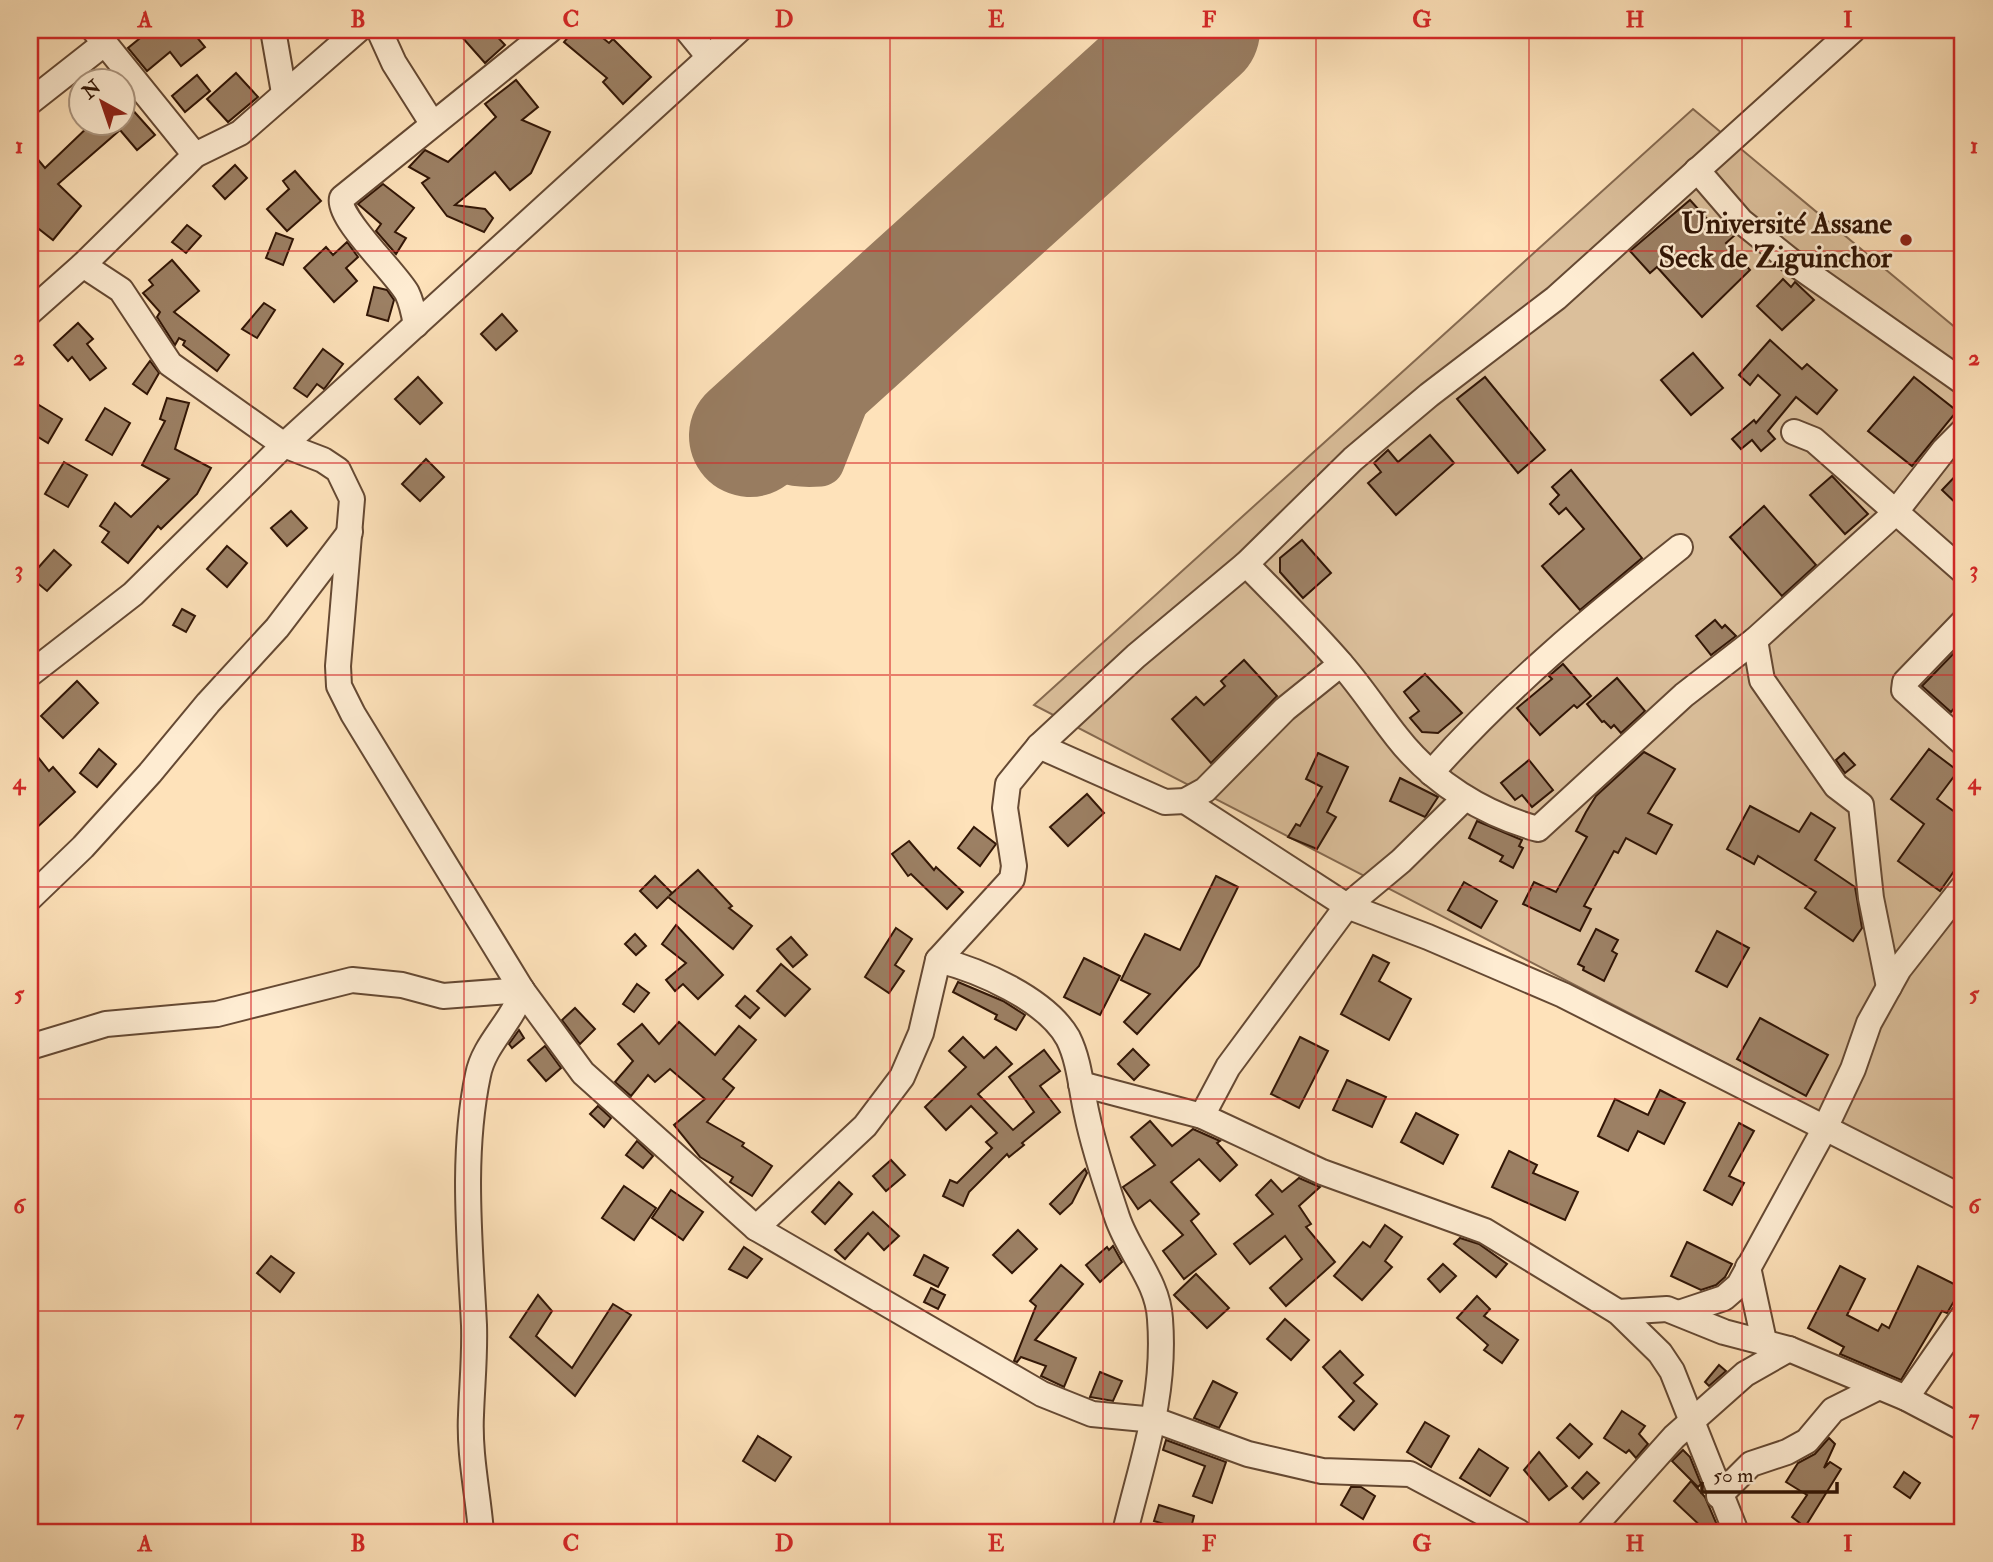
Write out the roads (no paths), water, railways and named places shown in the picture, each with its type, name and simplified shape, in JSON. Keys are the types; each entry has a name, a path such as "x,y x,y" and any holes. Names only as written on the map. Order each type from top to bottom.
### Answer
{"street":[{"path":"273,30 284,93"},
{"path":"30,312 83,265 195,155 240,133 358,30"},
{"path":"379,30 394,63 432,123"},
{"path":"416,325 407,293 362,237 341,203 353,188 550,30"},
{"path":"687,30 709,57"},
{"path":"30,674 133,594 284,445 739,30"},
{"path":"756,1228 865,1126 902,1077 921,1033 938,960 1012,879 1014,866 1005,808 1008,784 1039,746 1136,656 1246,564 1353,459 1429,395 1546,306 1853,30"},
{"path":"30,102 99,36 195,155"},
{"path":"1698,170 1741,221 1821,284 1963,382"},
{"path":"83,265 121,290 170,364 284,445 323,460 338,470 352,499 338,666 340,686 353,714 522,990 583,1073 756,1228 1042,1394 1092,1414 1155,1420 1248,1454 1322,1471 1410,1474 1520,1532"},
{"path":"1246,564 1341,664 1399,740 1431,773 1465,798 1509,821 1538,829 1684,695 1755,640 1894,514 1944,450 1963,431"},
{"path":"1794,432 1814,440 1894,514 1963,571"},
{"path":"30,898 83,847 277,628 350,531"},
{"path":"1431,773 1472,726 1576,630 1680,547"},
{"path":"1963,622 1905,681 1904,690 1963,743"},
{"path":"1755,640 1762,680 1836,786 1861,805 1871,898 1889,987"},
{"path":"1039,746 1165,802 1185,801 1205,790 1277,717 1341,664"},
{"path":"1202,1116 1228,1067 1346,906 1401,861 1465,798"},
{"path":"1185,801 1346,906 1428,937 1563,995 1963,1198"},
{"path":"1679,1313 1724,1298 1740,1285 1825,1128 1853,1069 1869,1023 1889,987 1963,887"},
{"path":"938,960 973,969 1027,999 1051,1018 1067,1037 1077,1062 1087,1118 1117,1219 1130,1251 1157,1297 1161,1369 1155,1420 1125,1532"},
{"path":"30,1047 106,1024 217,1014 352,980 402,985 443,996 522,990"},
{"path":"481,1532 470,1417 475,1373 469,1224 473,1104 478,1071 495,1037 519,1002 522,990"},
{"path":"1081,1084 1202,1116 1333,1177 1485,1231 1618,1312 1667,1362 1736,1532"},
{"path":"1748,1267 1764,1341"},
{"path":"1618,1312 1652,1308 1679,1313 1724,1332 1789,1349 1906,1398 1963,1428"},
{"path":"1906,1398 1963,1316"},
{"path":"1589,1532 1666,1444 1745,1374 1789,1349"},
{"path":"1720,1496 1751,1464 1787,1452 1807,1441 1833,1410 1877,1388"}],"place":[{"name":"Université Assane Seck de Ziguinchor","path":"1906,240"}]}
